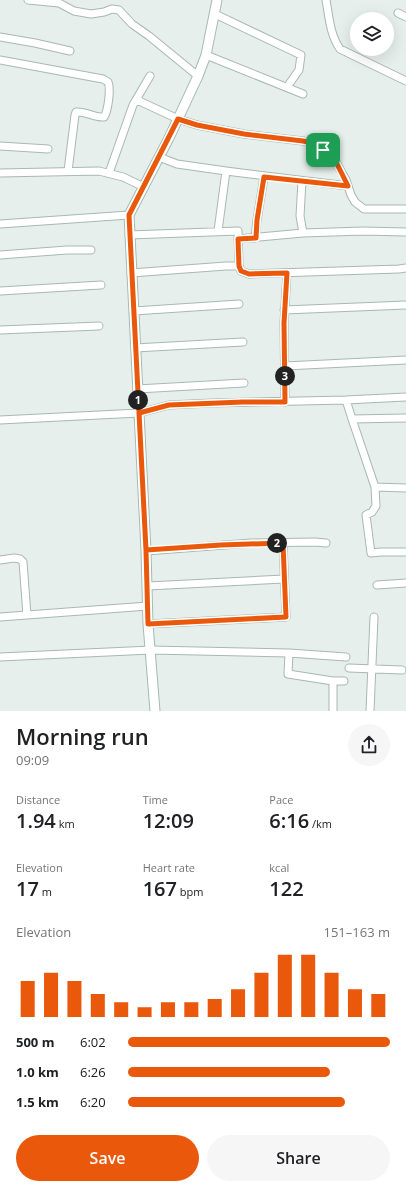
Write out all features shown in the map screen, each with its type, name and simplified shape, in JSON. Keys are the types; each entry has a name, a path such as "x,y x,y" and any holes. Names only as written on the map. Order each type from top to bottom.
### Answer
{"street":[{"path":"28,0 58,3 74,11 91,14 97,14 112,9 119,10 132,24 198,75"},
{"path":"155,711 148,624 148,586 129,215 178,119 205,58 217,0"},
{"path":"326,0 332,30 340,49 406,81"},
{"path":"398,13 406,17"},
{"path":"215,14 301,55 299,70 287,87"},
{"path":"0,37 70,51"},
{"path":"205,58 303,94"},
{"path":"0,60 103,79 108,82 110,87 104,117 95,117 80,112 76,112 74,114 68,171"},
{"path":"109,173 136,100 150,76"},
{"path":"136,100 178,119 197,125 244,134 314,143 336,162 355,202 364,209 406,208"},
{"path":"0,146 48,149"},
{"path":"159,158 177,164 264,177 348,186"},
{"path":"0,173 99,171 109,173 144,187"},
{"path":"218,231 226,171"},
{"path":"256,238 257,220 264,177"},
{"path":"302,181 300,216 303,233"},
{"path":"0,224 129,215"},
{"path":"129,235 238,231 239,266 241,271 249,274 406,268"},
{"path":"238,239 303,233 363,231 406,232"},
{"path":"0,255 67,250 91,250"},
{"path":"131,273 239,266"},
{"path":"285,402 284,310 287,273"},
{"path":"0,291 101,285"},
{"path":"134,311 239,304"},
{"path":"284,310 406,305"},
{"path":"0,330 99,326"},
{"path":"135,348 243,342"},
{"path":"285,366 406,360"},
{"path":"137,389 244,382"},
{"path":"0,420 139,413 169,405 406,397"},
{"path":"346,400 376,487 376,506 372,512 366,516 371,553 406,552"},
{"path":"352,419 406,418"},
{"path":"376,487 406,488"},
{"path":"148,624 286,617 283,543"},
{"path":"146,550 221,545 326,543"},
{"path":"0,560 14,558 20,559 23,562 27,615"},
{"path":"148,586 284,579"},
{"path":"377,585 406,584"},
{"path":"0,617 148,606"},
{"path":"370,711 374,617"},
{"path":"0,657 151,650 290,653 346,657"},
{"path":"290,653 288,674 333,681 344,681"},
{"path":"349,668 402,670"},
{"path":"333,681 333,711"}],"route":[{"path":"323,150 314,143 244,134 197,125 178,119 129,215 129,235 146,550 148,624 286,617 283,543 146,550 139,413 169,405 266,401 285,402 284,323 287,273 249,274 241,271 239,266 238,239 256,238 257,220 264,177 348,186 336,162 323,150"}]}
